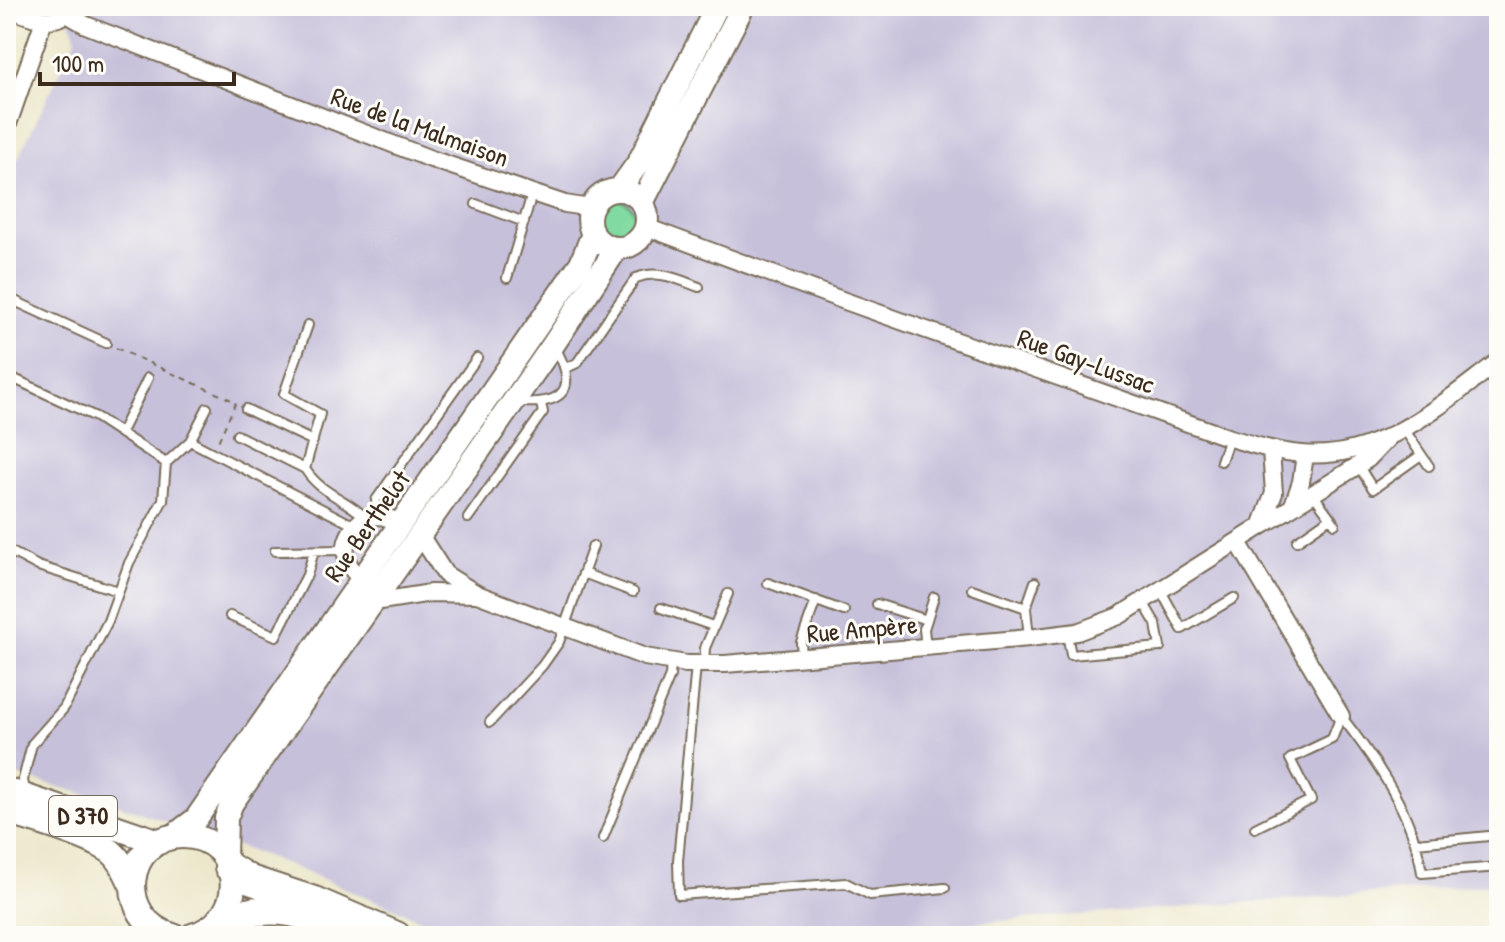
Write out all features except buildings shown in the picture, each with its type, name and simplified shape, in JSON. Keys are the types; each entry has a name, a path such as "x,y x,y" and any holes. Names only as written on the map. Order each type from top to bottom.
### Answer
{"highway":[{"path":"227,863 250,880 314,901 396,936"},
{"path":"204,931 246,911 297,912 329,924 345,936"}],"main road":[{"path":"619,190 639,162 717,6"},
{"path":"642,203 687,121 743,6"},
{"path":"619,190 634,194 642,203 646,227 632,244 617,248 603,244 593,234 588,220 590,208 603,193 619,190"},
{"name":"Rue Berthelot","path":"227,863 226,818 232,803 374,602 412,529 581,263 593,234"},
{"name":"Rue Berthelot","path":"166,840 196,819 363,581 412,529 514,402 617,248"},
{"name":"D 370","path":"16,792 166,840"},
{"name":"D 370","path":"6,812 108,849 132,885"},
{"path":"173,936 151,930 135,903 132,885 142,857 166,840 187,837 202,840 215,847 227,863 233,882 232,898 204,931"}],"street":[{"path":"6,8 55,21 65,10"},
{"name":"Rue de la Malmaison","path":"65,10 86,25 431,159 532,194 590,208"},
{"path":"6,130 44,20"},
{"name":"Rue Gay-Lussac","path":"646,227 842,300 1271,450 1305,455 1342,452 1388,438 1499,361"},
{"name":"Rue Ampère","path":"412,529 445,574 477,594 645,657 700,664 926,648 1067,634 1119,616 1368,459 1388,438"},
{"path":"1262,524 1274,493 1271,450"},
{"path":"1293,505 1301,482 1305,455"},
{"path":"363,581 353,571 346,550 350,533 366,520 412,529"},
{"path":"1238,542 1341,716"},
{"name":"Rue Ampère","path":"374,602 431,593 477,594"}],"lane":[{"path":"507,278 532,194"},
{"path":"476,204 524,222"},
{"path":"566,368 577,363 636,278 659,273 699,287"},
{"path":"6,297 106,343"},
{"path":"305,469 320,414 284,394 308,325"},
{"path":"514,402 541,404 559,396 567,384 566,368 553,345"},
{"path":"366,520 376,500 477,358"},
{"path":"6,375 96,417 166,463"},
{"path":"121,432 148,378"},
{"path":"468,518 543,412 541,404"},
{"path":"16,792 23,780 32,744 64,708 108,621 129,563 163,500 166,463 190,441 207,408"},
{"path":"246,409 313,441"},
{"path":"1404,429 1429,466"},
{"path":"237,435 305,469 317,486 356,509 366,520"},
{"path":"1221,461 1230,438"},
{"path":"190,441 366,520"},
{"path":"1357,464 1373,489 1421,455"},
{"path":"1297,541 1332,521 1313,493"},
{"path":"490,722 542,666 559,642 593,546"},
{"path":"6,549 38,566 118,591"},
{"path":"275,551 346,550"},
{"path":"230,616 276,636 307,575 314,551"},
{"path":"583,573 633,592"},
{"path":"1029,638 1026,608 1035,582"},
{"path":"768,583 844,611"},
{"path":"972,589 1026,608"},
{"path":"1161,591 1182,629 1234,598"},
{"path":"728,594 700,664 678,861 679,895 846,883 870,895 945,888"},
{"path":"926,648 924,629 934,597"},
{"path":"802,658 801,642 816,600"},
{"path":"1067,634 1071,655 1160,647 1156,624 1143,602"},
{"path":"877,604 927,620"},
{"path":"661,608 713,626"},
{"path":"603,838 670,676 671,661"},
{"path":"1255,828 1311,800 1290,759 1332,739 1341,716"},
{"path":"1341,716 1370,753 1386,780 1416,843 1422,873 1499,867"},
{"path":"1416,843 1499,835"}],"path":[{"path":"106,343 236,402 213,453"}],"shaded area":[{"path":"65,6 1499,6 1499,884 796,936 461,936 269,857 101,799 6,772 6,183 76,39"}],"green space":[{"path":"617,200 630,205 635,218 630,231 617,236 604,231 599,218 604,205"}]}
